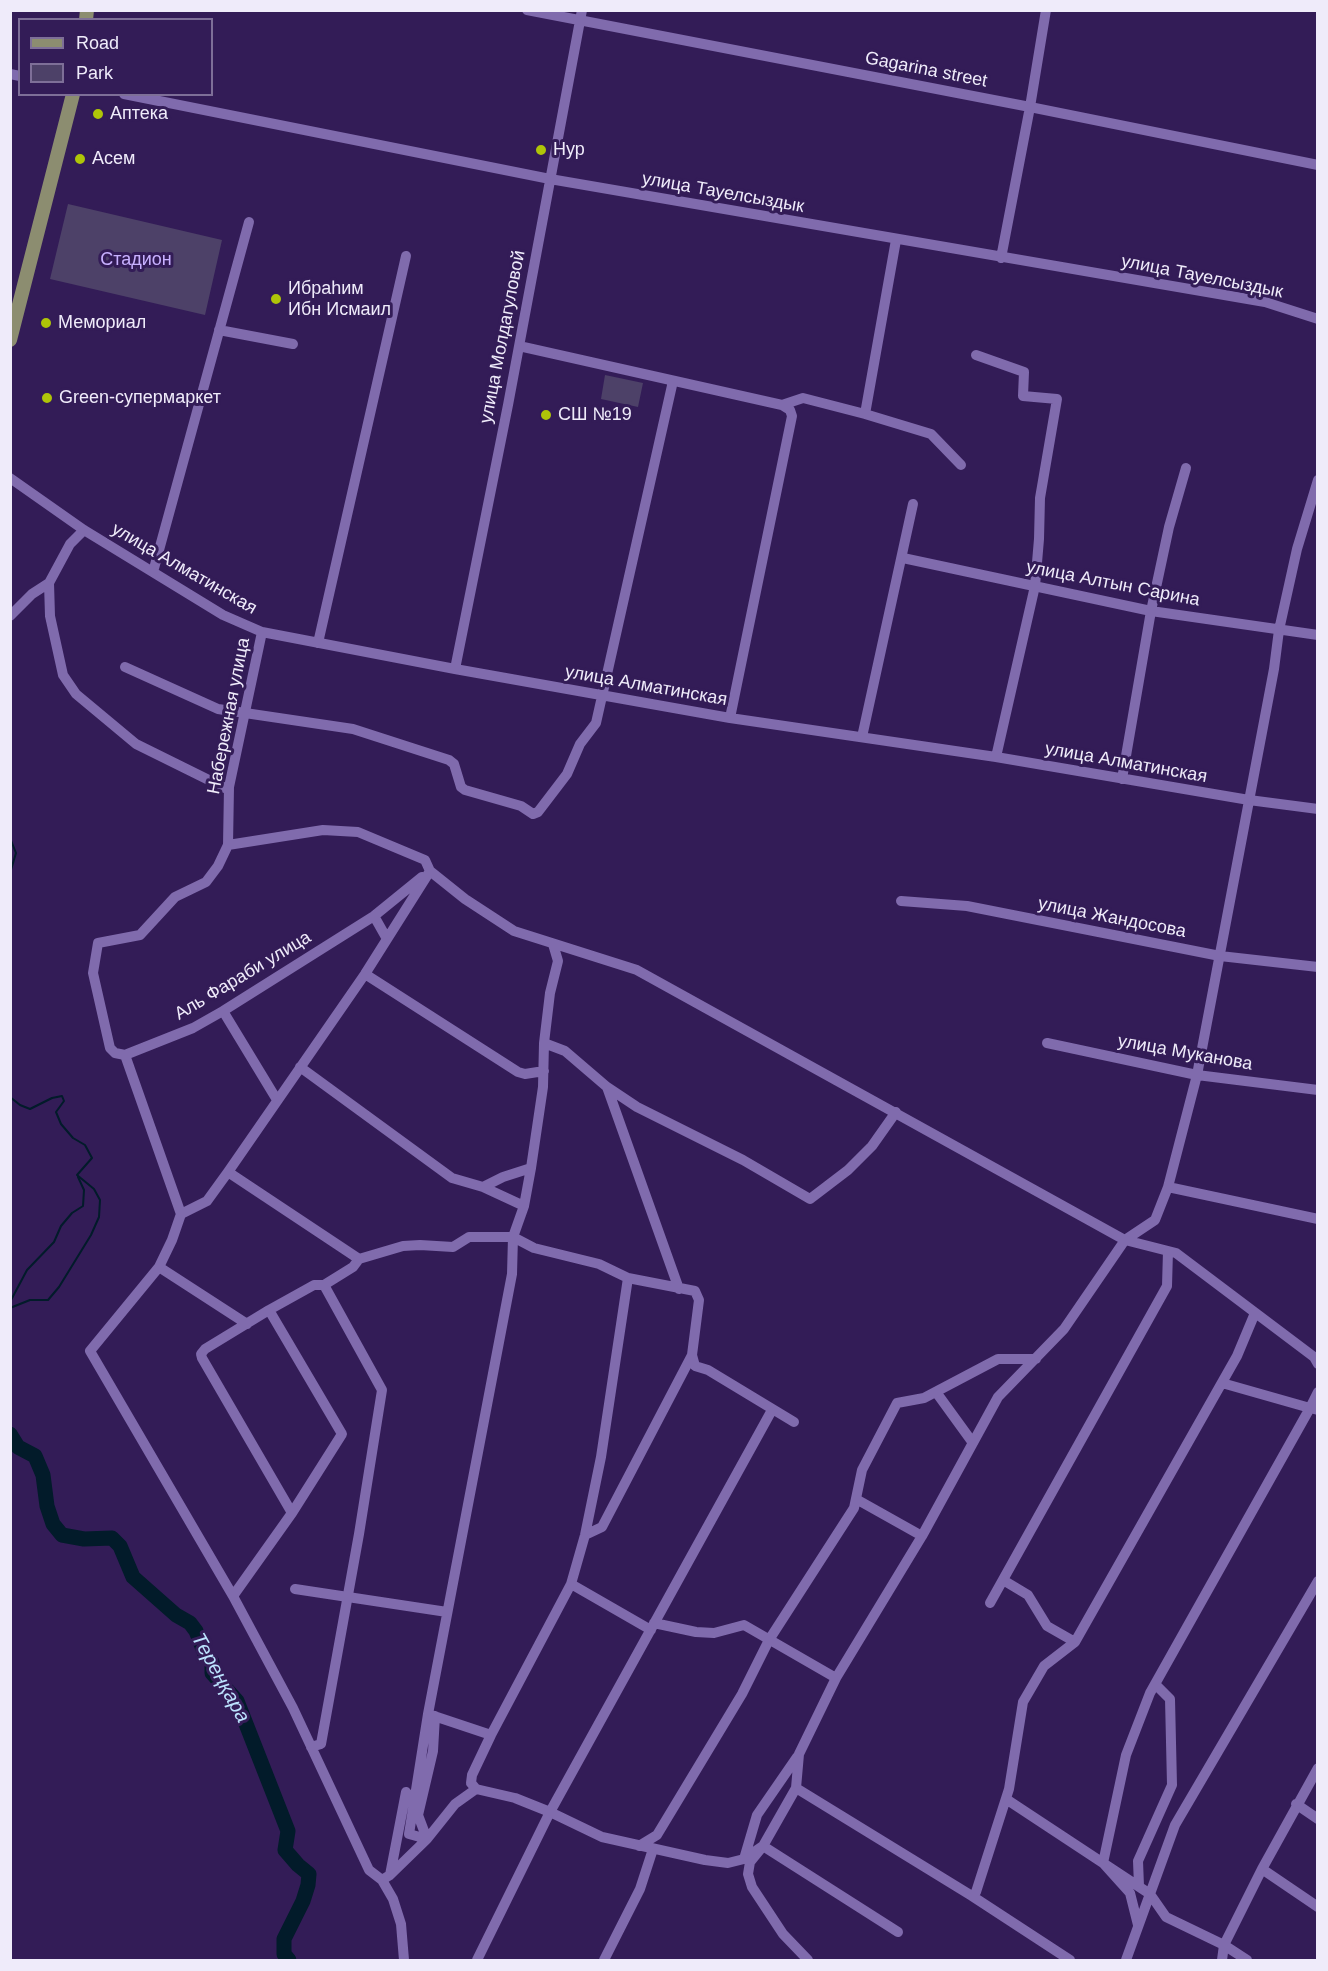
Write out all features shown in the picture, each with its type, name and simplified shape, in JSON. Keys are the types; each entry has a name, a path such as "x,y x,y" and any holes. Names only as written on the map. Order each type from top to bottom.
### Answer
{"main road":[{"path":"10,340 73,96"}],"street":[{"name":"Gagarina street","path":"527,10 581,16 1317,165"},
{"path":"1001,258 1046,10"},
{"name":"улица Молдагуловой","path":"455,669 581,16"},
{"name":"улица Тауелсыздык","path":"134,96 550,179 1266,303 1317,319"},
{"path":"153,572 249,222"},
{"path":"865,414 896,240"},
{"path":"318,643 406,256"},
{"path":"219,330 293,344"},
{"path":"519,346 782,405 790,410 792,416 730,718"},
{"path":"976,355 1024,372 1023,396 1057,399 1040,498 1040,539 1035,586 996,757"},
{"path":"125,667 218,709 352,729 449,760 454,764 461,788 521,806 533,814 542,808 567,774 580,744 596,723 673,381"},
{"path":"782,405 803,398 931,434 961,465"},
{"path":"1122,779 1151,611 1169,527 1186,468"},
{"name":"улица Алматинская","path":"10,478 84,530 223,615 262,632 730,718 996,757 1249,800 1317,809"},
{"path":"744,1859 757,1815 799,1754 836,1678 922,1536 998,1397 1064,1329 1125,1240 1155,1220 1168,1188 1197,1075 1280,630 1298,549 1317,483"},
{"path":"862,737 913,504"},
{"path":"10,616 32,594 49,583 70,544 84,530"},
{"name":"улица Алтын Сарина","path":"903,558 1151,611 1317,635"},
{"path":"49,583 50,616 63,675 76,694 136,744 229,790"},
{"name":"Набережная улица","path":"180,1214 125,1054 115,1053 110,1048 93,973 98,944 140,935 175,897 206,882 218,866 228,845 229,790 262,632"},
{"path":"228,845 324,830 358,832 425,860 430,871 465,899 514,931 637,970 1125,1240 1176,1254 1314,1357 1317,1364"},
{"path":"386,1877 369,1870 293,1708 233,1596 90,1351 159,1267 172,1240 180,1214 207,1201 228,1172 365,974 430,871"},
{"name":"Аль Фараби улица","path":"125,1054 193,1028 223,1011 374,916 430,871"},
{"name":"улица Жандосова","path":"901,901 967,906 1220,956 1317,967"},
{"path":"374,916 387,939"},
{"path":"427,1839 409,1834 416,1810 447,1612 512,1274 513,1236 524,1206 531,1168 543,1087 544,1042 550,993 558,961 553,944"},
{"path":"365,974 518,1072 525,1074 544,1071"},
{"path":"223,1011 277,1100"},
{"path":"544,1042 565,1051 607,1087 636,1107 743,1160 810,1199 872,1146 896,1112"},
{"name":"улица Муканова","path":"1047,1043 1197,1075 1317,1090"},
{"path":"300,1067 452,1178 483,1187 524,1206"},
{"path":"607,1087 679,1289"},
{"path":"483,1187 503,1177 531,1168"},
{"path":"228,1172 359,1259"},
{"path":"1168,1188 1317,1219"},
{"path":"292,1513 201,1354 205,1349 268,1310 314,1285 324,1285 353,1267 359,1259 403,1246 453,1247 469,1237 513,1236 534,1248 599,1264 628,1278 695,1291 699,1300 692,1355 602,1527 585,1535"},
{"path":"990,1603 1167,1286 1168,1251"},
{"path":"159,1267 247,1324"},
{"path":"628,1278 601,1457 585,1535 571,1584 491,1735 472,1775 471,1783 476,1790 515,1798 602,1837 639,1846 728,1863 744,1859 763,1846"},
{"path":"311,1747 321,1744 348,1598 382,1390 324,1285"},
{"path":"233,1596 292,1513 342,1434 268,1310"},
{"path":"972,1896 976,1892 1005,1799 1023,1702 1044,1666 1075,1642 1237,1356 1255,1312"},
{"path":"692,1355 695,1366 708,1370 794,1422"},
{"path":"639,1846 657,1835 742,1694 769,1640 855,1508 862,1470 897,1403 924,1398 998,1359 1036,1359"},
{"path":"1222,1383 1314,1409"},
{"path":"936,1392 973,1443"},
{"path":"1103,1863 1126,1755 1155,1684 1314,1409 1317,1392"},
{"path":"477,1960 550,1812 772,1410"},
{"path":"856,1499 922,1536"},
{"path":"1003,1580 1028,1595 1047,1626 1075,1642"},
{"path":"1127,1958 1175,1825 1317,1581"},
{"path":"571,1584 652,1626 714,1633 744,1625 836,1678"},
{"path":"295,1589 447,1612"},
{"path":"1138,1887 1138,1861 1172,1785 1170,1699 1155,1684"},
{"path":"431,1715 491,1735"},
{"path":"799,1754 796,1788 763,1846 750,1862 748,1874 752,1887 783,1934 808,1960"},
{"path":"1222,1960 1224,1945 1296,1804 1317,1768"},
{"path":"796,1788 972,1896 1070,1960"},
{"path":"386,1877 427,1839 455,1804 476,1790"},
{"path":"404,1960 401,1924 386,1877 406,1792 416,1810"},
{"path":"1005,1799 1150,1894 1166,1917 1224,1945 1247,1960"},
{"path":"1296,1804 1317,1819"},
{"path":"763,1846 898,1932"},
{"path":"604,1960 640,1889 653,1849"},
{"path":"1103,1863 1130,1893 1138,1925"},
{"path":"1262,1869 1317,1907"}],"green space":[{"name":"Стадион","path":"68,204 222,240 205,315 50,279"},
{"path":"605,375 643,383 638,407 601,399"}],"waterway":[{"name":"Тереңқара","path":"10,838 16,853 10,873"},
{"name":"Тереңқара","path":"10,1097 30,1109 52,1098 62,1096 64,1101 56,1112 61,1124 73,1138 85,1145 92,1158 77,1175 94,1189 100,1200 99,1217 91,1235 59,1287 48,1300 30,1300 10,1308"},
{"path":"10,1302 27,1270 54,1242 61,1226 72,1213 83,1206 84,1190 78,1177"},
{"name":"Тереңқара","path":"10,1434 18,1447 35,1456 43,1475 47,1506 53,1524 62,1535 84,1539 112,1538 120,1546 133,1577 176,1615 190,1623 196,1631 205,1654 212,1662 212,1673 237,1701 288,1831 285,1850 309,1874 303,1901 284,1939 284,1954 289,1960"}],"place":[{"name":"Аптека","path":"98,114"},
{"name":"Нур","path":"541,150"},
{"name":"Асем","path":"80,159"},
{"name":"Ибраһим Ибн Исмаил","path":"276,299"},
{"name":"Мемориал","path":"46,323"},
{"name":"Green-супермаркет","path":"47,398"},
{"name":"СШ №19","path":"546,415"}]}
